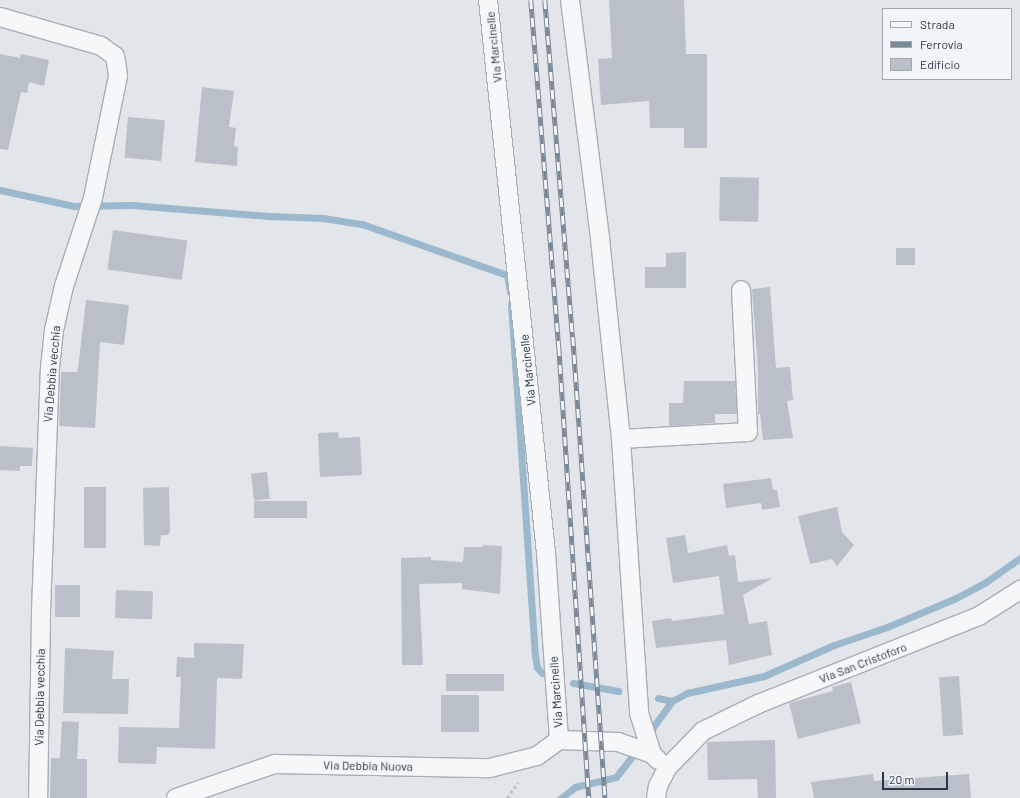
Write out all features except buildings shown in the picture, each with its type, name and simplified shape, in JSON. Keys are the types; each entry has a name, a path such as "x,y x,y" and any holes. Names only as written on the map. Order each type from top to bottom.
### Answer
{"street":[{"name":"Via Marcinelle","path":"488,0 546,553 559,740"},
{"path":"570,0 621,439 639,713 652,754"},
{"name":"Via Debbia vecchia","path":"0,17 101,46 115,56 118,76 91,204 64,286 54,330 50,366 41,615 38,798"},
{"path":"621,439 748,432 741,290"},
{"name":"Via San Cristoforo","path":"656,798 658,786 667,768 703,731 758,704 979,616 1020,590"},
{"path":"559,740 618,742 652,754 667,768"},
{"name":"Via Debbia Nuova","path":"176,798 275,764 490,768 537,756 559,740"}],"waterway":[{"path":"0,190 74,206 132,205 269,216 323,218 362,224 507,275 510,292"},
{"path":"511,304 535,655 537,667 542,673"},
{"path":"648,734 672,701 687,693 764,676 834,645 887,627 956,598 986,582 1020,558"},
{"path":"573,683 618,691"},
{"path":"658,698 672,701"},
{"path":"561,798 575,787 616,777 638,749"}],"railway":[{"path":"531,0 559,347 589,798"},
{"path":"545,0 573,337 605,798"}]}
